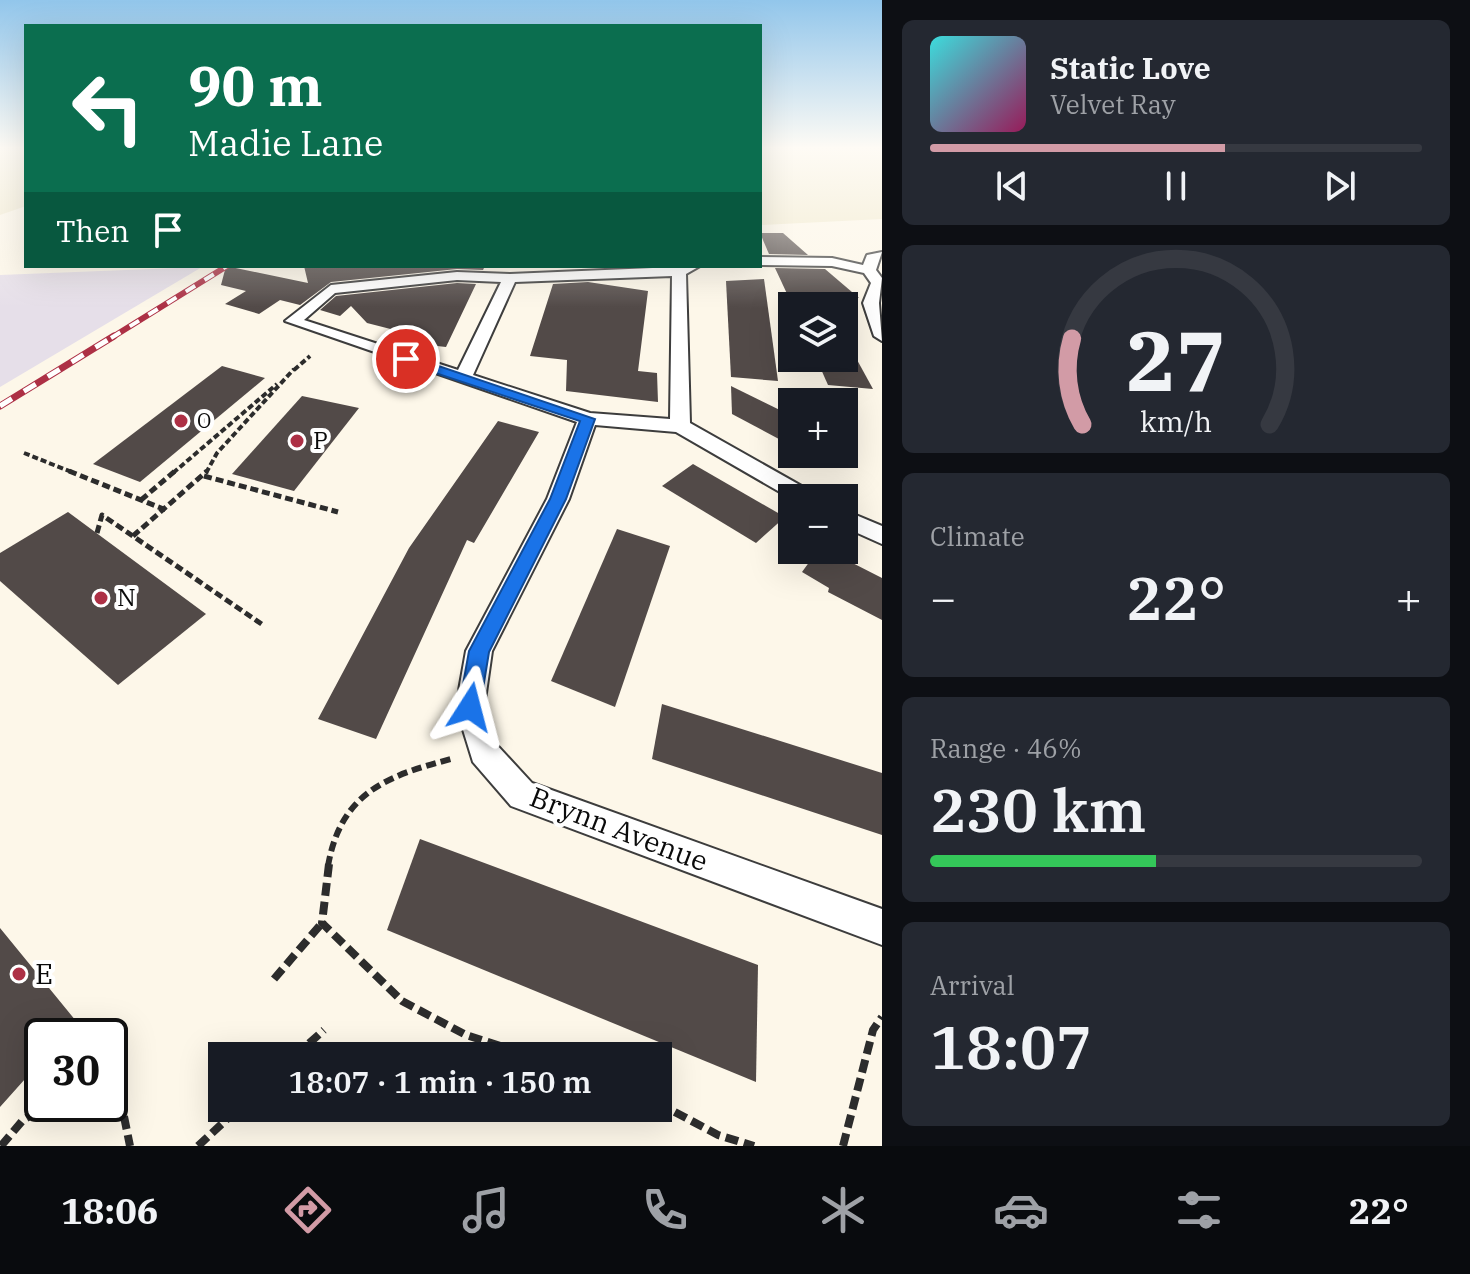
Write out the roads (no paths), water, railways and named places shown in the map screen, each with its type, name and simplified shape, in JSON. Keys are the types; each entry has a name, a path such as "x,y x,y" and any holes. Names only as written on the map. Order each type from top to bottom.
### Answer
{"street":[{"path":"869,270 872,258 882,256"},
{"path":"762,261 832,262 869,270 878,283 871,303 882,336"},
{"path":"680,426 686,269 510,278 457,276 331,289 293,321 588,419 680,426 782,484"},
{"path":"463,378 510,278"},
{"name":"Brynn Avenue","path":"588,419 558,499 479,651 470,707 484,752 522,795 882,927"},
{"path":"858,525 882,536"}],"railway":[{"path":"111,338 224,268"},
{"path":"0,406 114,336"}],"place":[{"name":"O","path":"181,421"},
{"name":"P","path":"297,441"},
{"name":"N","path":"101,598"},
{"name":"E","path":"19,974"}]}
